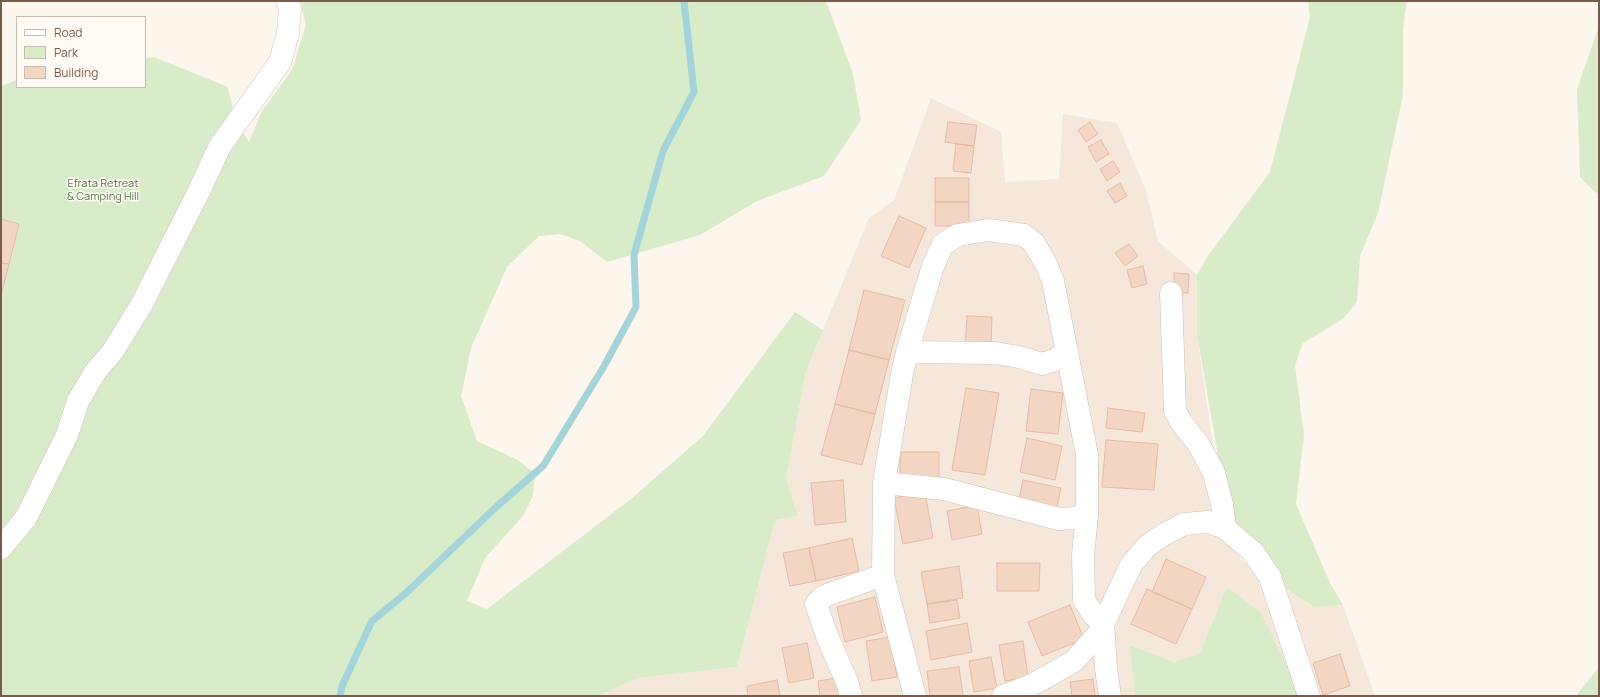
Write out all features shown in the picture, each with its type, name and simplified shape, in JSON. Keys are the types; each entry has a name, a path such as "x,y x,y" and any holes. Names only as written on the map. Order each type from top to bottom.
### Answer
{"street":[{"path":"1,548 26,518 67,435 78,401 96,371 113,351 142,304 220,146 280,62 288,32 290,8 287,1"},
{"path":"915,696 883,575 884,482 902,374 907,352 933,266 943,244 958,235 988,230 1024,235 1034,243 1047,266 1053,281 1087,455 1087,515 1083,556 1084,600 1093,614 1103,624 1106,668 1110,696"},
{"path":"1171,293 1175,412 1199,444 1214,473 1222,504 1225,528"},
{"path":"907,352 995,353 1019,357 1042,364 1055,360 1067,351"},
{"path":"884,482 944,489 1060,519 1087,515"},
{"path":"1003,696 1032,686 1074,661 1099,633 1131,565 1147,546 1163,534 1184,524 1208,522 1225,528 1253,552 1270,577 1309,696"},
{"path":"851,696 847,682 827,636 816,604 823,596 827,594 883,575"}],"shaded area":[{"path":"931,98 1001,132 1005,182 1059,179 1063,114 1117,123 1146,190 1158,241 1197,275 1197,335 1215,460 1229,505 1240,559 1314,607 1343,605 1375,696 1302,696 1200,653 1174,662 1131,645 1135,696 599,696 637,678 737,667 775,520 798,516 786,479 806,371 869,218 894,200"}],"green space":[{"name":"Efrata Retreat & Camping Hill","path":"300,1 826,1 853,74 861,120 824,176 757,201 700,235 607,262 580,241 560,234 539,236 507,267 471,348 461,396 477,441 518,460 535,474 533,496 523,516 485,558 467,601 487,609 631,499 703,436 795,312 823,330 806,371 786,479 798,516 775,520 737,667 637,678 599,696 1,696 1,86 16,80 16,88 146,88 146,58 154,57 228,87 235,119 249,142 262,111 292,70 306,25"},
{"path":"1308,1 1407,1 1403,28 1403,95 1378,213 1360,256 1357,302 1343,319 1303,343 1295,365 1304,435 1296,504 1330,583 1343,605 1314,607 1271,579 1236,537 1219,461 1197,335 1197,275 1207,257 1270,172 1310,17"},
{"path":"1599,26 1599,196 1580,177 1577,89"},
{"path":"1227,587 1261,613 1302,696 1135,696 1130,645 1174,662 1200,653"},
{"path":"1599,667 1599,696 1576,696"}],"building":[{"path":"948,122 977,125 974,146 945,142"},
{"path":"1090,122 1098,134 1086,142 1078,130"},
{"path":"1101,140 1109,154 1096,162 1088,147"},
{"path":"956,144 974,146 971,173 953,171"},
{"path":"1113,161 1120,172 1107,181 1100,169"},
{"path":"935,178 969,178 969,202 935,202"},
{"path":"1120,183 1127,196 1115,203 1107,191"},
{"path":"935,202 969,202 969,226 935,226"},
{"path":"899,216 926,228 909,268 881,256"},
{"path":"1,219 19,224 9,264 1,263"},
{"path":"1129,244 1138,256 1125,266 1115,253"},
{"path":"1,263 9,264 1,295"},
{"path":"1143,266 1147,284 1132,288 1127,270"},
{"path":"1174,273 1189,274 1188,293 1174,292"},
{"path":"864,290 905,300 889,360 849,350"},
{"path":"967,316 992,317 991,347 965,346"},
{"path":"849,350 889,360 875,414 835,404"},
{"path":"966,388 999,393 985,475 952,470"},
{"path":"1031,389 1063,393 1058,434 1026,431"},
{"path":"835,404 875,414 862,465 821,455"},
{"path":"1108,408 1145,413 1142,432 1106,428"},
{"path":"1027,438 1062,446 1055,480 1020,472"},
{"path":"1106,440 1158,444 1154,490 1102,487"},
{"path":"900,452 939,452 939,480 900,480"},
{"path":"843,480 846,522 815,525 811,483"},
{"path":"1023,480 1061,488 1056,512 1018,504"},
{"path":"925,492 933,538 903,544 894,498"},
{"path":"977,505 982,534 952,540 947,511"},
{"path":"852,538 859,571 816,581 809,548"},
{"path":"809,548 816,581 790,586 783,553"},
{"path":"1166,559 1206,577 1192,609 1152,592"},
{"path":"997,563 1040,563 1039,591 997,591"},
{"path":"959,566 963,598 927,604 921,572"},
{"path":"1147,589 1192,609 1176,644 1131,624"},
{"path":"875,597 883,632 845,642 837,607"},
{"path":"957,600 960,618 930,623 927,604"},
{"path":"1070,605 1084,639 1042,656 1028,622"},
{"path":"967,623 972,652 931,660 926,631"},
{"path":"891,637 897,677 872,681 866,641"},
{"path":"1023,641 1028,677 1005,681 999,645"},
{"path":"807,643 814,678 789,683 782,648"},
{"path":"1340,654 1350,686 1323,695 1313,663"},
{"path":"991,657 997,688 974,692 969,661"},
{"path":"959,667 963,696 930,696 927,671"},
{"path":"837,678 840,696 820,696 818,681"},
{"path":"1093,679 1095,696 1072,696 1070,682"},
{"path":"777,680 780,696 748,696 747,686"}],"waterway":[{"path":"340,696 342,686 372,621 406,593 495,508 543,466 603,368 636,307 634,255 663,151 694,92 684,1"}]}
